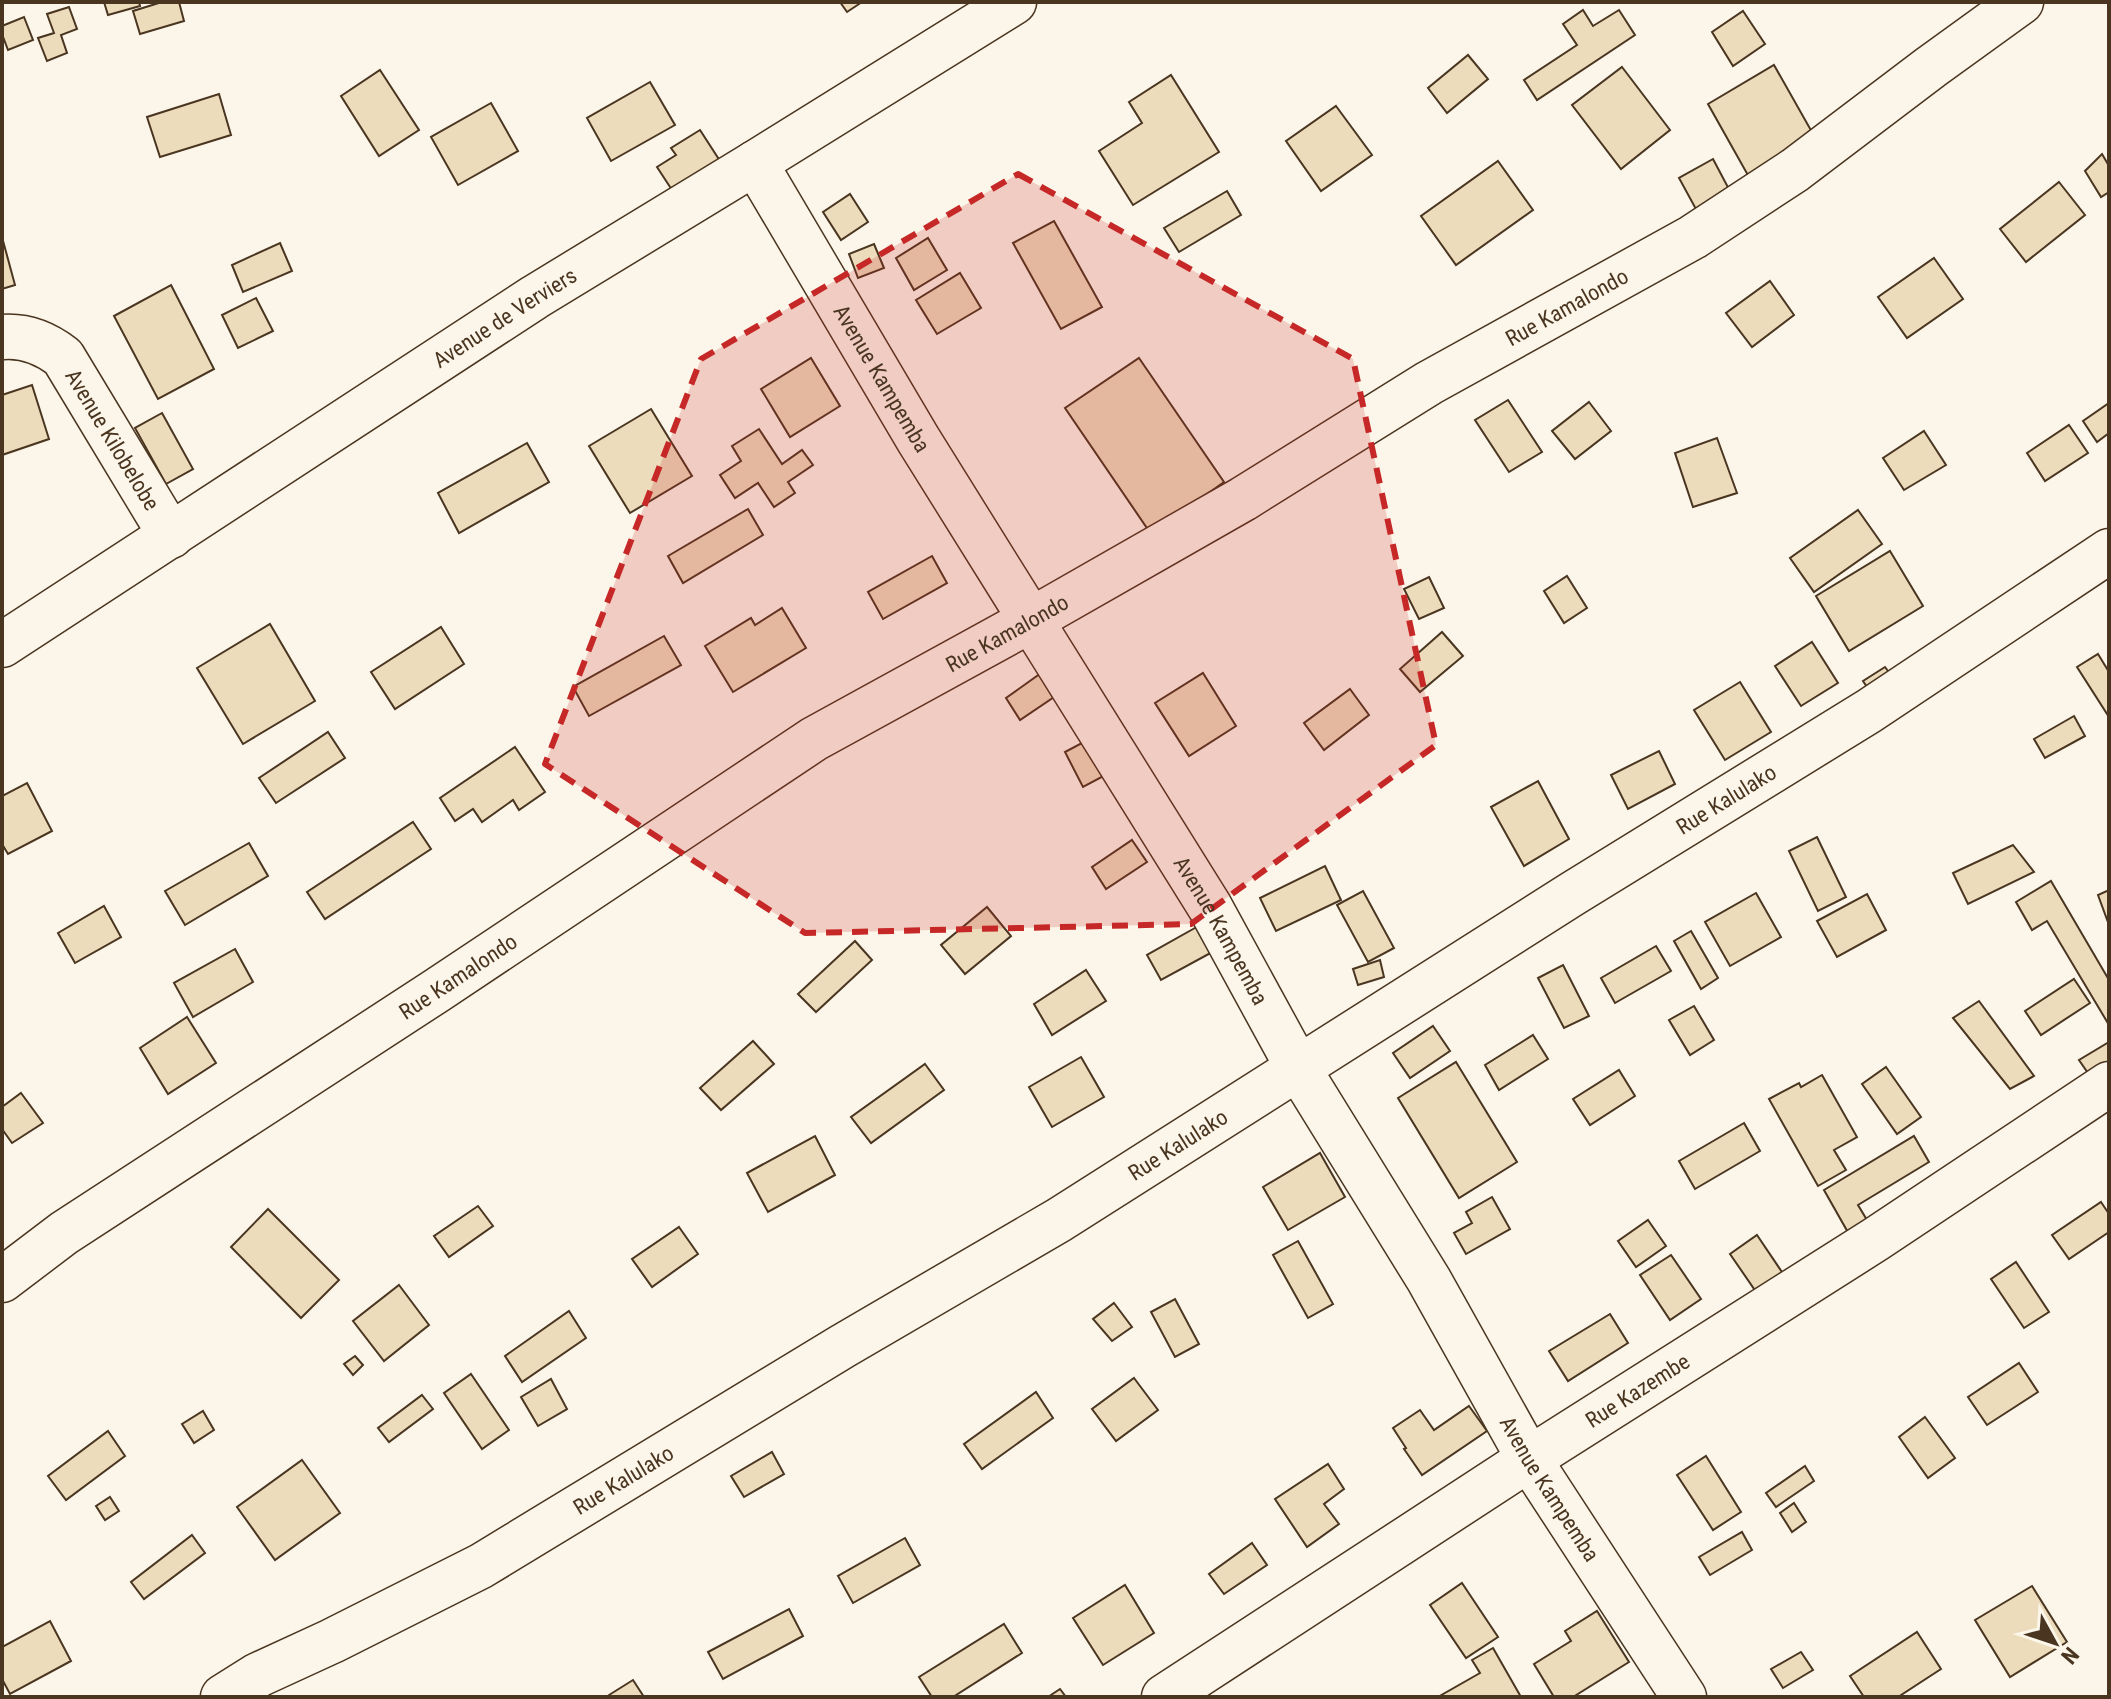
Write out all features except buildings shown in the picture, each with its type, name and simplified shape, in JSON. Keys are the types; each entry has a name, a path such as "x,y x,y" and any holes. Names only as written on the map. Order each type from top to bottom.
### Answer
{"street":[{"name":"Avenue de Verviers","path":"2,645 535,297 1014,2"},
{"name":"Rue Kamalondo","path":"2,1280 64,1233 436,991 814,739 1243,499 1429,383 1693,237 1795,170 2021,2"},
{"name":"Avenue Kampemba","path":"755,163 918,439 1210,907 1298,1068 1429,1280 1529,1459 1684,1697"},
{"name":"Avenue Kilobelobe","path":"2,337 30,340 48,346 63,357 171,536"},
{"name":"Rue Kalulako","path":"223,1697 258,1675 481,1566 843,1346 1059,1220 1572,894 1869,711 2109,551"},
{"name":"Rue Kazembe","path":"1164,1697 1529,1459 1876,1239 2109,1084"}],"highlighted area":[{"path":"1018,174 1353,359 1436,745 1191,924 805,933 545,764 701,359"}]}
